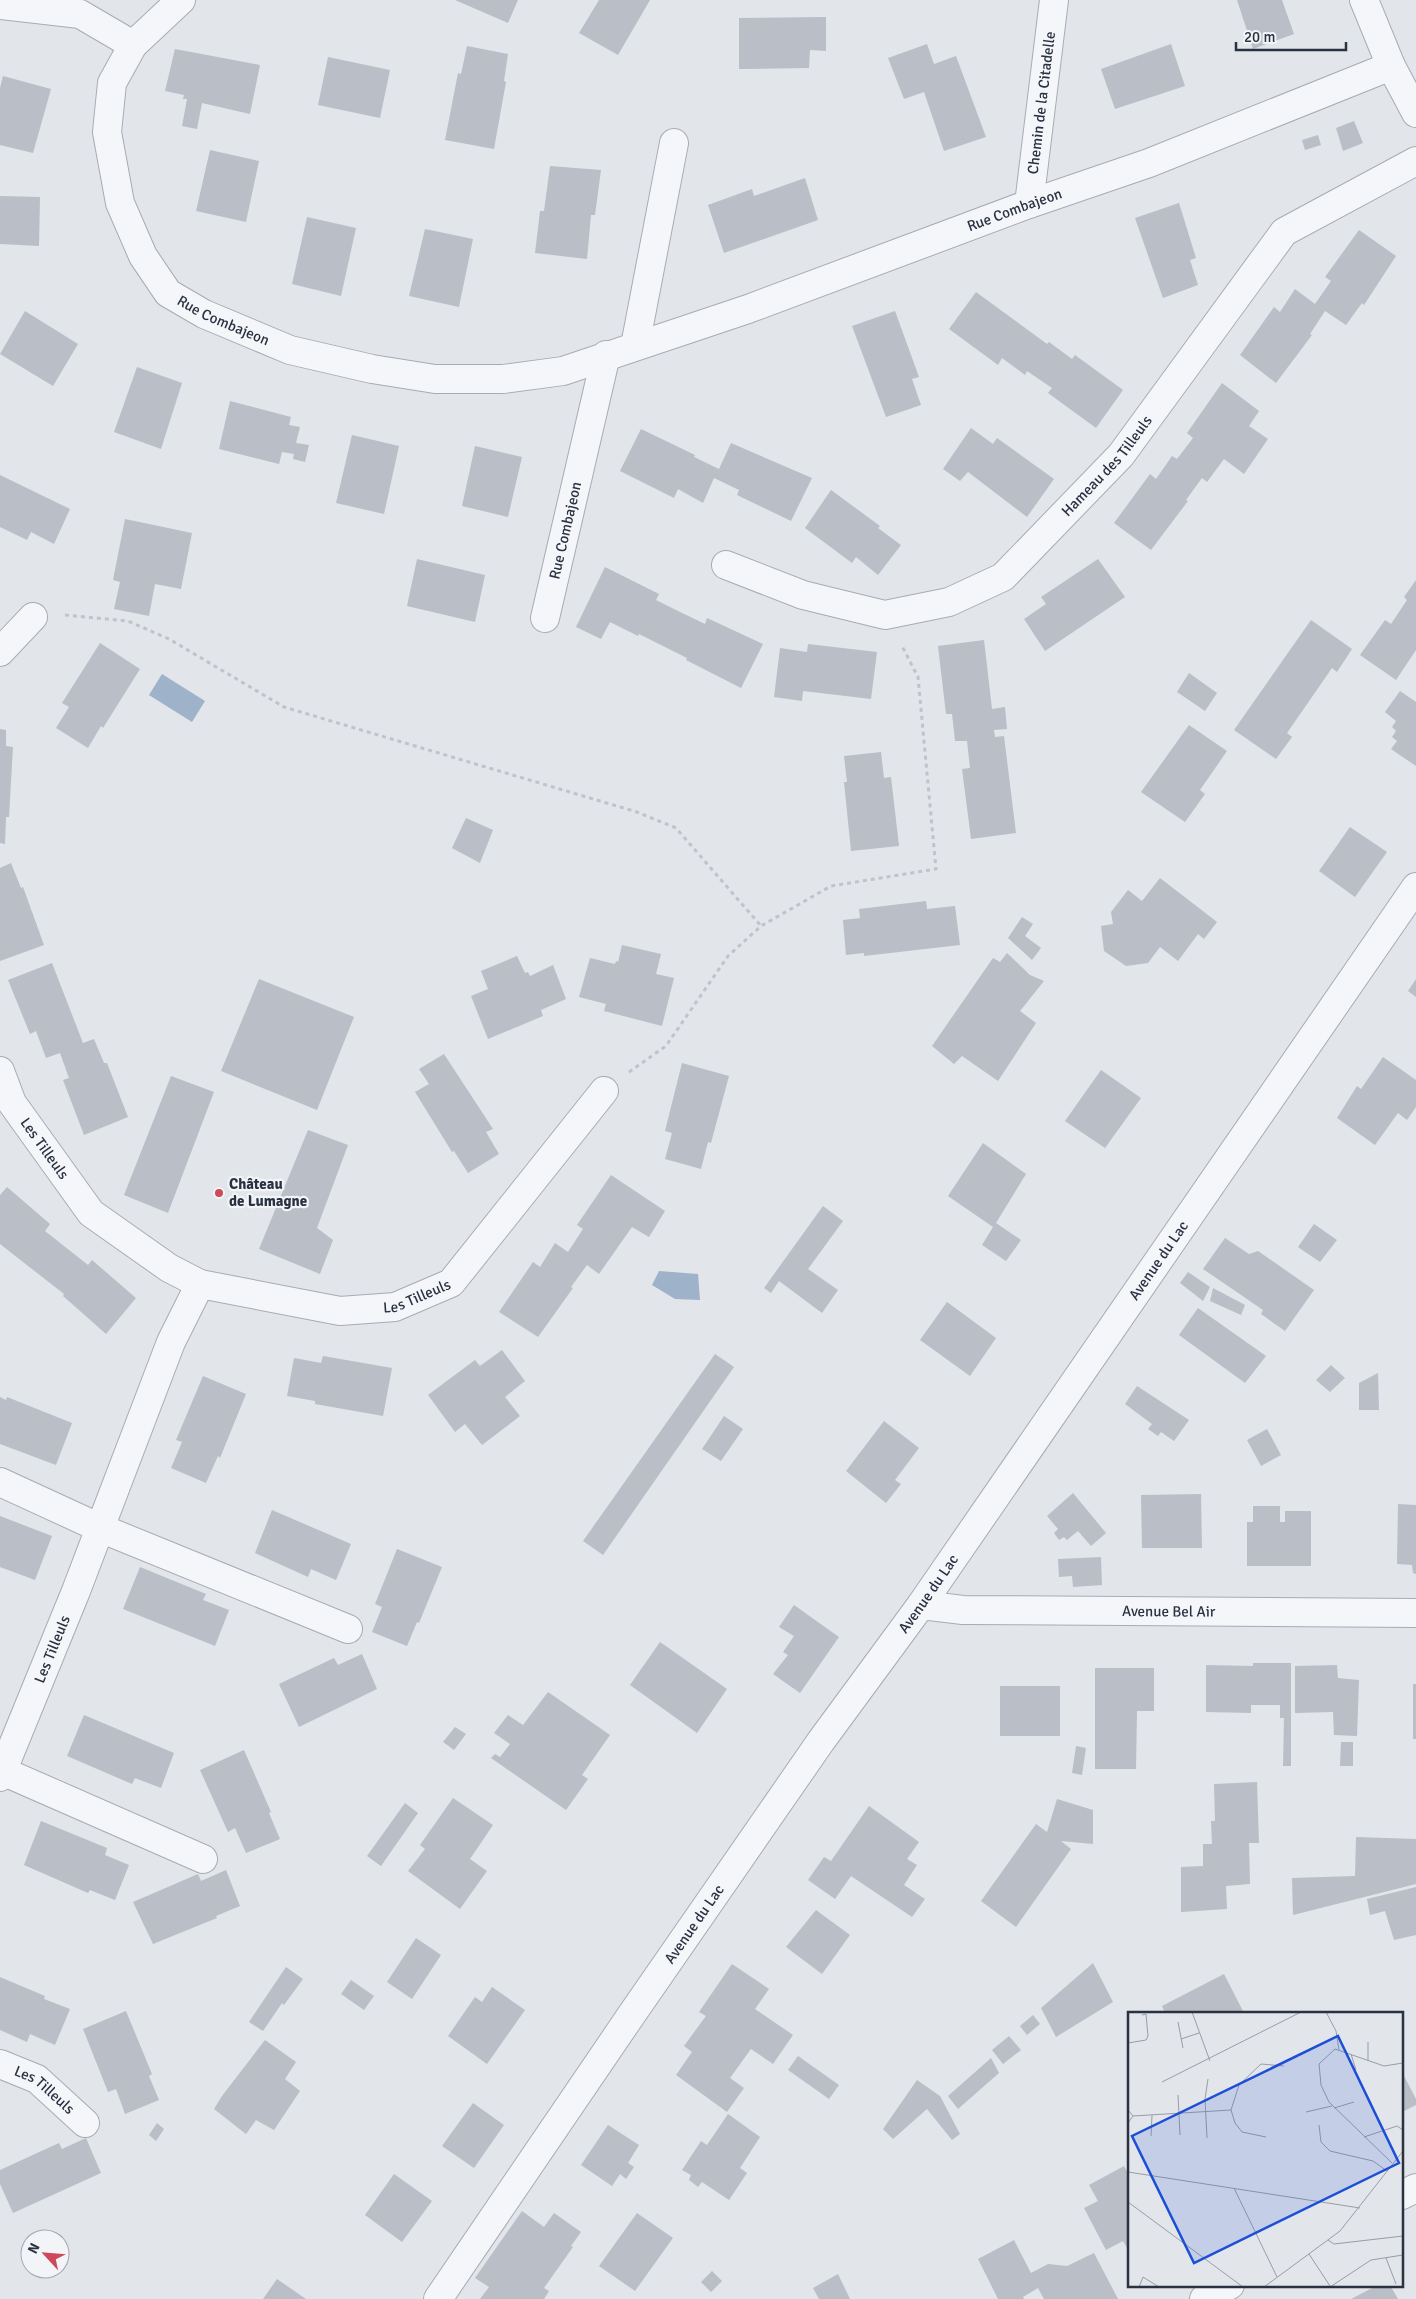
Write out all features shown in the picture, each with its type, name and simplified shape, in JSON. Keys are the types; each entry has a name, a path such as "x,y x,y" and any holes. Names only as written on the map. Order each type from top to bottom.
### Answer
{"street":[{"name":"Rue Combajeon","path":"181,0 133,45 112,83 107,132 120,203 143,256 168,292 204,314 290,350 372,369 435,379 512,378 563,371 757,305 1029,204 1149,163 1390,66"},
{"name":"Chemin de la Citadelle","path":"1029,204 1054,0"},
{"path":"1364,0 1390,66 1416,114"},
{"path":"0,5 80,14 133,45"},
{"path":"635,346 674,142"},
{"name":"Hameau des Tilleuls","path":"726,565 803,595 885,615 949,602 1003,577 1121,455 1284,232 1416,161"},
{"name":"Rue Combajeon","path":"545,618 606,355"},
{"path":"0,652 33,617"},
{"name":"Avenue du Lac","path":"438,2299 821,1741 921,1605 1416,887"},
{"name":"Les Tilleuls","path":"0,1071 12,1103 91,1213 169,1268 200,1284 340,1311 395,1307 450,1283 604,1091"},
{"name":"Les Tilleuls","path":"200,1284 171,1342 100,1528 1,1772 203,1859"},
{"path":"0,1482 100,1528 348,1629"},
{"name":"Avenue Bel Air","path":"921,1605 963,1610 1416,1613"},
{"name":"Les Tilleuls","path":"0,2064 37,2079 85,2122"},
{"path":"1404,2194 1416,2188"},
{"path":"1204,2299 1228,2286"}],"path":[{"path":"33,617 73,615 128,621 169,639 284,707 637,812 676,828 761,926"},
{"path":"604,1091 666,1046 728,956 761,926 831,886 936,869 918,677 885,615"}],"water":[{"path":"162,674 205,701 192,722 149,695"},
{"path":"659,1271 698,1274 700,1300 675,1299 652,1285"}],"building":[{"path":"455,0 518,0 508,23"},
{"path":"599,0 650,0 618,55 579,33"},
{"path":"1237,0 1282,0 1294,34 1253,49"},
{"path":"826,17 826,51 810,50 809,68 739,69 739,18"},
{"path":"927,44 934,64 956,56 986,137 944,151 924,92 904,99 888,58"},
{"path":"1171,44 1185,86 1115,109 1101,69"},
{"path":"467,46 508,54 504,81 506,82 494,149 445,140 458,73 461,74"},
{"path":"175,49 260,65 250,114 202,103 197,129 182,126 187,99 183,99 184,95 165,91"},
{"path":"328,57 390,70 380,118 318,105"},
{"path":"3,76 51,89 33,153 0,145 0,88"},
{"path":"1354,121 1363,143 1343,151 1336,128"},
{"path":"1318,135 1321,145 1305,150 1302,140"},
{"path":"210,150 259,161 246,222 196,211"},
{"path":"550,166 601,170 595,215 591,215 587,259 535,253 540,211 544,211"},
{"path":"805,178 818,220 724,253 708,205 752,189 754,196"},
{"path":"0,196 40,197 39,246 0,244"},
{"path":"1179,203 1196,258 1190,260 1198,285 1163,298 1135,218"},
{"path":"307,217 356,228 341,296 292,284"},
{"path":"425,229 473,239 459,307 409,296"},
{"path":"1359,230 1396,256 1364,305 1362,303 1346,325 1325,311 1310,334 1312,335 1276,383 1240,355 1274,307 1280,312 1295,289 1315,304 1331,281 1325,277"},
{"path":"976,292 1047,344 1049,342 1072,359 1075,355 1123,390 1096,428 1048,393 1052,388 1027,371 1025,375 1002,358 998,365 949,329"},
{"path":"25,311 78,344 53,386 0,354"},
{"path":"895,311 919,377 912,379 921,405 886,417 852,326"},
{"path":"137,367 182,383 161,449 114,432"},
{"path":"1222,383 1259,411 1249,426 1268,439 1244,474 1224,459 1207,482 1202,478 1186,500 1188,501 1151,550 1114,523 1150,474 1156,479 1172,456 1177,459 1193,438 1187,433"},
{"path":"230,401 291,417 289,425 300,427 296,443 309,445 305,462 293,459 294,454 282,452 279,464 219,449"},
{"path":"971,428 993,444 997,438 1054,479 1027,517 968,472 960,481 943,469"},
{"path":"641,429 695,455 694,457 719,469 731,443 812,478 791,521 737,495 739,490 714,478 703,503 678,489 674,498 620,471"},
{"path":"352,435 399,446 384,514 336,503"},
{"path":"475,446 522,457 508,517 462,506"},
{"path":"0,475 70,509 54,544 31,532 27,540 0,527"},
{"path":"831,490 880,526 878,528 901,545 878,575 856,557 852,563 805,528"},
{"path":"125,519 192,533 181,589 155,584 149,616 114,609 120,582 113,580"},
{"path":"417,559 485,575 475,622 407,606"},
{"path":"1098,559 1125,597 1045,651 1024,619 1046,604 1041,597"},
{"path":"605,567 659,594 656,600 680,612 705,624 707,618 763,644 741,688 686,660 687,658 610,622 601,639 576,627"},
{"path":"1416,580 1416,650 1396,680 1360,655 1385,620 1391,624 1407,600 1404,597"},
{"path":"1311,620 1352,649 1337,672 1332,668 1287,733 1292,737 1276,759 1234,730"},
{"path":"984,640 992,709 1005,707 1007,729 994,730 995,737 1004,736 1016,833 971,839 962,769 970,768 967,741 955,741 952,714 946,714 938,646"},
{"path":"100,643 140,669 103,728 101,726 88,748 56,728 69,707 62,703"},
{"path":"808,644 877,652 871,699 803,691 802,701 774,697 780,648 807,652"},
{"path":"1189,673 1217,693 1205,711 1177,692"},
{"path":"1400,691 1416,702 1416,766 1391,749 1397,741 1392,737 1396,731 1392,727 1396,721 1385,712"},
{"path":"1189,725 1227,751 1200,790 1205,794 1185,822 1141,792"},
{"path":"0,729 6,730 6,746 13,747 9,817 6,817 5,844 0,843"},
{"path":"881,752 884,778 891,777 899,846 851,851 844,782 847,782 844,756"},
{"path":"466,818 493,830 480,863 452,848"},
{"path":"1350,827 1387,852 1355,897 1319,871"},
{"path":"11,863 21,888 23,887 44,945 0,961 0,868"},
{"path":"1160,878 1217,922 1204,939 1198,934 1178,961 1160,947 1148,963 1126,966 1104,951 1101,926 1113,924 1111,912 1128,890 1142,901"},
{"path":"926,901 927,909 955,906 960,945 864,956 864,953 846,955 843,920 860,918 859,909"},
{"path":"1022,917 1033,924 1025,936 1041,948 1032,960 1008,938"},
{"path":"622,945 661,954 656,974 674,978 662,1026 604,1011 606,1004 579,997 590,958 615,964 616,961 618,962"},
{"path":"1007,953 1030,975 1044,981 1020,1011 1036,1023 998,1081 962,1056 954,1064 932,1046 993,958 1000,962"},
{"path":"517,956 525,973 528,972 530,976 553,965 566,999 541,1010 543,1016 488,1039 471,996 488,989 481,971"},
{"path":"52,963 83,1043 94,1039 104,1063 107,1063 128,1117 84,1135 63,1080 69,1078 60,1053 46,1058 36,1031 30,1034 8,980"},
{"path":"259,979 354,1017 317,1110 221,1071"},
{"path":"1416,979 1416,997 1408,991"},
{"path":"444,1054 493,1129 486,1132 499,1154 468,1173 454,1151 452,1152 415,1092 429,1084 419,1069"},
{"path":"1383,1057 1416,1080 1416,1107 1407,1120 1398,1113 1375,1145 1337,1118 1357,1086 1361,1089"},
{"path":"682,1063 729,1076 711,1143 708,1142 701,1169 665,1159 672,1133 665,1131"},
{"path":"1101,1070 1141,1098 1105,1148 1065,1121"},
{"path":"171,1076 214,1092 168,1213 124,1195"},
{"path":"308,1130 348,1145 317,1228 333,1240 320,1274 259,1249"},
{"path":"983,1143 1026,1174 996,1223 1021,1240 1006,1261 982,1245 993,1227 948,1196"},
{"path":"611,1175 665,1211 649,1237 632,1227 599,1274 587,1265 538,1337 499,1312 533,1262 540,1267 555,1243 568,1252 583,1229 577,1225"},
{"path":"7,1187 50,1224 45,1231 88,1265 92,1260 136,1298 106,1334 63,1296 64,1294 0,1244 0,1195"},
{"path":"823,1206 843,1221 808,1269 838,1290 822,1313 779,1281 771,1293 764,1288"},
{"path":"1314,1224 1337,1240 1320,1262 1298,1247"},
{"path":"1225,1238 1249,1254 1258,1251 1314,1290 1285,1331 1261,1314 1263,1310 1203,1269"},
{"path":"1188,1272 1210,1287 1203,1301 1180,1283"},
{"path":"1213,1288 1245,1305 1241,1315 1210,1301"},
{"path":"947,1302 996,1338 970,1376 920,1340"},
{"path":"1198,1308 1266,1356 1245,1383 1179,1335"},
{"path":"502,1350 525,1381 505,1397 520,1416 482,1445 465,1424 455,1432 428,1395 475,1360 480,1366"},
{"path":"715,1354 734,1367 603,1555 583,1541"},
{"path":"323,1356 392,1368 383,1416 315,1404 315,1401 287,1396 294,1358 321,1363"},
{"path":"1331,1365 1345,1378 1330,1392 1316,1380"},
{"path":"1378,1373 1379,1410 1359,1410 1359,1383"},
{"path":"203,1376 246,1394 220,1458 218,1456 206,1483 171,1468 182,1442 176,1440"},
{"path":"1137,1386 1189,1420 1174,1441 1161,1432 1158,1436 1148,1429 1152,1424 1125,1404"},
{"path":"0,1397 6,1400 7,1397 72,1423 56,1465 0,1444"},
{"path":"724,1416 743,1429 721,1461 702,1449"},
{"path":"884,1421 919,1448 895,1480 901,1484 886,1503 846,1471"},
{"path":"1267,1429 1281,1455 1261,1466 1247,1440"},
{"path":"1073,1493 1106,1533 1091,1546 1078,1531 1067,1540 1064,1537 1059,1540 1054,1533 1058,1529 1047,1516"},
{"path":"1201,1494 1202,1548 1142,1548 1141,1495"},
{"path":"1398,1504 1416,1505 1416,1574 1413,1573 1412,1565 1397,1564"},
{"path":"1253,1506 1280,1506 1280,1522 1285,1522 1285,1511 1311,1511 1311,1566 1247,1566 1247,1522 1253,1522"},
{"path":"272,1510 351,1544 336,1580 311,1569 308,1577 255,1553"},
{"path":"0,1516 52,1536 35,1580 0,1567"},
{"path":"397,1549 442,1567 419,1623 417,1622 407,1646 372,1632 382,1607 375,1604"},
{"path":"1101,1557 1102,1585 1073,1587 1072,1576 1059,1577 1058,1559"},
{"path":"140,1567 206,1594 203,1600 229,1610 215,1646 123,1609"},
{"path":"794,1605 839,1637 800,1693 773,1674 788,1655 783,1652 794,1636 779,1627"},
{"path":"660,1642 727,1689 697,1733 630,1685"},
{"path":"362,1654 377,1689 299,1727 279,1684 334,1658 338,1665"},
{"path":"1253,1663 1291,1663 1291,1766 1283,1766 1284,1718 1280,1718 1280,1705 1251,1705 1251,1713 1206,1712 1206,1665 1253,1666"},
{"path":"1337,1665 1338,1678 1359,1680 1357,1736 1334,1735 1333,1712 1295,1713 1295,1666"},
{"path":"1095,1668 1154,1668 1154,1711 1137,1711 1136,1769 1095,1769"},
{"path":"1413,1684 1416,1684 1416,1739 1413,1739"},
{"path":"1000,1686 1060,1686 1060,1736 1000,1736"},
{"path":"548,1692 610,1735 582,1775 588,1779 566,1810 491,1758 495,1754 500,1757 510,1744 494,1733 508,1715 523,1725"},
{"path":"84,1715 174,1753 161,1788 135,1778 132,1784 67,1756"},
{"path":"455,1727 466,1734 454,1750 443,1742"},
{"path":"1341,1742 1353,1742 1353,1766 1340,1766"},
{"path":"1076,1746 1086,1748 1082,1775 1072,1773"},
{"path":"244,1750 271,1812 269,1813 280,1839 246,1853 235,1828 228,1832 200,1770"},
{"path":"1257,1782 1259,1843 1249,1843 1250,1884 1226,1886 1227,1909 1181,1912 1181,1867 1203,1866 1203,1844 1212,1844 1211,1821 1215,1821 1214,1784"},
{"path":"453,1798 493,1825 470,1859 487,1871 460,1909 408,1871 425,1849 420,1845"},
{"path":"1057,1799 1093,1810 1093,1844 1061,1841 1071,1849 1016,1927 981,1901 1036,1824 1047,1832"},
{"path":"405,1803 418,1813 381,1866 367,1856"},
{"path":"869,1806 919,1842 907,1859 917,1865 904,1885 925,1899 912,1917 851,1876 835,1899 808,1880 824,1857 831,1861"},
{"path":"41,1821 107,1848 105,1855 129,1865 115,1900 90,1890 88,1893 24,1865"},
{"path":"1356,1837 1416,1839 1416,1884 1293,1915 1292,1878 1355,1876"},
{"path":"226,1870 240,1906 216,1916 217,1918 153,1944 133,1902 198,1874 201,1881"},
{"path":"1416,1887 1416,1935 1394,1940 1385,1911 1370,1915 1367,1899"},
{"path":"816,1910 850,1935 822,1974 786,1947"},
{"path":"416,1938 441,1955 412,1999 387,1982"},
{"path":"1093,1963 1113,2002 1056,2037 1041,2008"},
{"path":"732,1964 769,1989 755,2009 793,2035 773,2064 751,2049 730,2078 744,2088 727,2112 676,2075 692,2052 684,2046 706,2016 699,2012"},
{"path":"286,1967 303,1979 284,2005 282,2003 263,2031 249,2022"},
{"path":"1224,1974 1243,2012 1165,2012 1162,2006"},
{"path":"0,1977 45,1996 44,1999 70,2009 55,2045 30,2034 27,2042 0,2030"},
{"path":"351,1980 374,1996 364,2010 341,1994"},
{"path":"492,1987 525,2010 487,2064 448,2036 475,1997 482,2002"},
{"path":"126,2011 152,2074 149,2076 159,2100 125,2114 116,2089 108,2092 83,2029"},
{"path":"1033,2015 1040,2024 1027,2035 1020,2026"},
{"path":"1009,2036 1021,2050 1003,2064 992,2050"},
{"path":"265,2040 296,2062 285,2079 300,2091 274,2130 256,2120 246,2134 214,2109"},
{"path":"798,2056 839,2085 829,2099 788,2070"},
{"path":"991,2058 999,2073 958,2109 948,2096"},
{"path":"1404,2076 1416,2099 1416,2105 1404,2111"},
{"path":"917,2080 940,2096 960,2134 952,2140 927,2109 893,2139 883,2129"},
{"path":"473,2103 504,2125 474,2168 442,2146"},
{"path":"728,2114 760,2137 740,2168 747,2173 729,2200 702,2182 698,2187 689,2180 691,2175 682,2170 701,2141 707,2145"},
{"path":"157,2123 164,2129 156,2141 149,2135"},
{"path":"608,2125 639,2145 628,2163 634,2167 626,2179 620,2174 612,2186 581,2165"},
{"path":"86,2138 101,2173 13,2213 0,2184 0,2170 59,2143 62,2149"},
{"path":"1124,2166 1128,2173 1128,2248 1123,2241 1106,2250 1084,2208 1098,2201 1089,2185"},
{"path":"394,2174 432,2201 402,2242 365,2215"},
{"path":"522,2211 544,2227 554,2213 581,2232 571,2246 573,2247 544,2288 549,2291 544,2299 480,2299 489,2287 475,2278"},
{"path":"637,2213 673,2238 635,2291 599,2266"},
{"path":"1014,2240 1031,2273 1048,2264 1067,2266 1094,2253 1118,2299 1044,2299 1038,2288 1023,2297 1024,2299 998,2299 978,2259"},
{"path":"712,2271 722,2281 711,2292 701,2282"},
{"path":"838,2274 850,2299 819,2299 813,2288"},
{"path":"277,2279 306,2299 263,2299"},
{"path":"1376,2286 1391,2286 1398,2299 1351,2299"}],"place":[{"name":"Château de Lumagne","path":"219,1193"}]}
